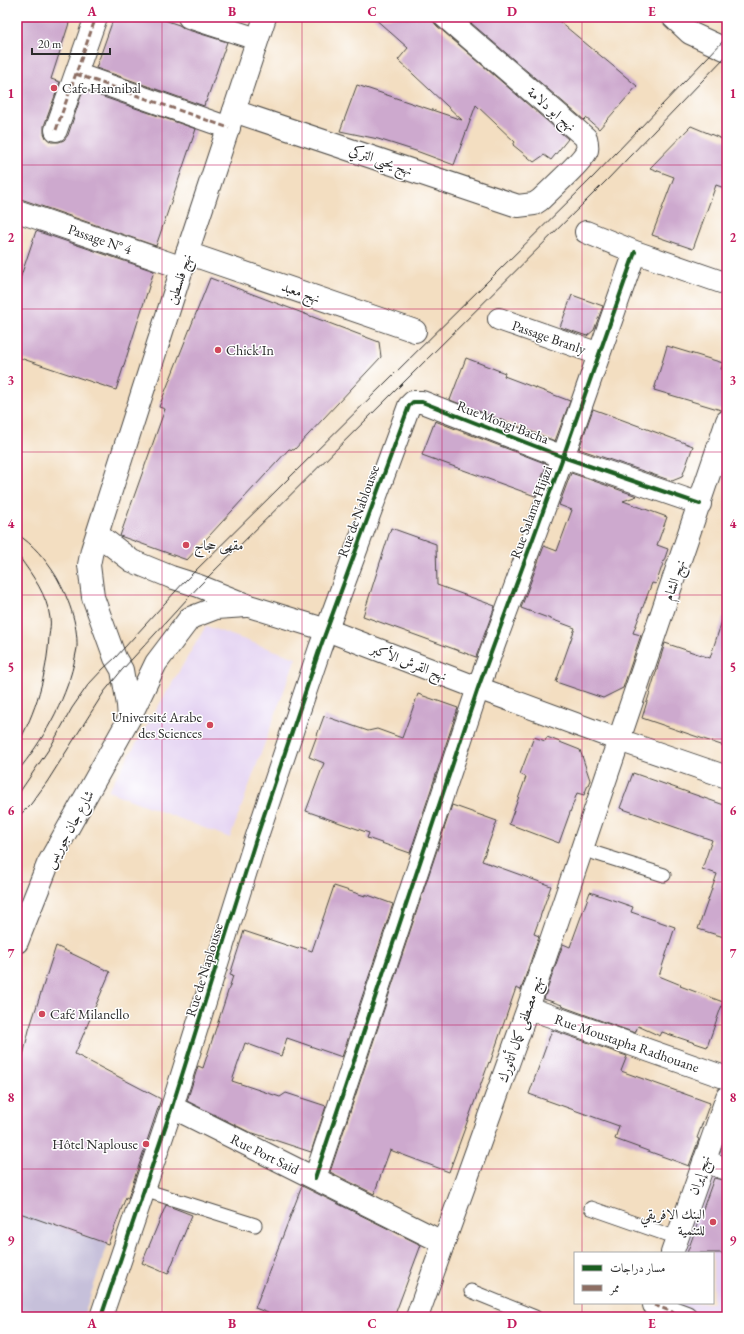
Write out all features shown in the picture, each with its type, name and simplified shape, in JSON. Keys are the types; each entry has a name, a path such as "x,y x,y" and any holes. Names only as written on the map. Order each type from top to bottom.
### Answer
{"street":[{"path":"56,130 96,17"},
{"path":"188,17 257,39"},
{"name":"نهج فلسطين","path":"129,720 122,670 115,658 93,597 89,565 96,538 185,260 265,17"},
{"name":"نهج ابو دلامة","path":"445,17 586,138 588,143 587,151 580,160 540,200 527,206"},
{"path":"673,17 690,33 727,50"},
{"name":"نهج يحيى التركي","path":"76,74 232,119 518,206 527,206"},
{"name":"Passage N° 4","path":"17,211 185,260"},
{"path":"586,232 635,252 727,284"},
{"name":"Rue Salama Hijazi","path":"315,1178 478,688 563,457 635,252"},
{"name":"نهج معبد","path":"185,260 415,331"},
{"name":"Passage Branly","path":"499,319 599,354"},
{"name":"Rue Mongi Bacha","path":"412,402 422,402 563,457 700,504"},
{"name":"Rue de Nablousse","path":"327,630 409,406 412,402"},
{"name":"نهج الشام","path":"619,740 727,421"},
{"name":"نهج القرش الأكبر","path":"96,538 132,560 170,577 199,586 249,606 327,630 619,740 727,777"},
{"name":"شارع جان جوريس","path":"17,942 48,864 129,720 156,663 190,618 216,608 249,606"},
{"name":"Rue de Naplousse","path":"102,1317 172,1108 255,842 327,630"},
{"name":"نهج مصطفى كمال أتاتورك","path":"417,1317 528,1008 619,740"},
{"name":"Rue Moustapha Radhouane","path":"528,1008 727,1078"},
{"name":"نهج إيران","path":"674,1246 727,1097"},
{"name":"Rue Port Said","path":"172,1108 444,1243"},
{"path":"704,1161 727,1170"},
{"path":"653,1308 686,1317"}],"lane":[{"path":"582,849 664,875"},
{"path":"144,1190 255,1225"},
{"path":"591,1208 674,1246"},
{"path":"471,1291 510,1313 535,1317"}],"shaded area":[{"name":"Université Arabe des Sciences","path":"206,626 296,658 230,838 108,791"},
{"path":"727,1115 727,1183 705,1175"},
{"name":"البنك الافريقي للتنمية","path":"705,1175 727,1183 727,1317 657,1317 662,1304 714,1304 714,1252 679,1252"},
{"path":"17,1212 108,1244 83,1317 17,1317"}],"building":[{"path":"17,17 71,17 51,79 60,82 44,126 46,138 51,142 59,142 64,140 68,135 83,90 196,129 156,246 21,199 17,199"},
{"path":"114,17 156,17 179,25 185,29 227,42 204,106 96,68"},
{"path":"373,17 433,17 433,21 437,26 568,139 551,160 544,155 534,162 513,145 515,142 476,105 454,165 378,139 340,131 357,85 462,120 398,60 408,48"},
{"path":"464,17 554,17 637,86 599,129 586,118 584,120"},
{"path":"691,126 727,141 727,189 716,185 693,249 652,235 674,177 650,168"},
{"path":"36,231 154,271 116,390 17,357 17,288"},
{"path":"210,278 379,342 381,357 294,450 289,449 187,560 120,536 165,409 159,407"},
{"path":"572,295 603,306 594,330 587,336 560,327"},
{"path":"667,346 723,363 721,369 727,370 727,409 721,410 654,390"},
{"path":"466,358 505,373 504,376 570,401 555,441 450,400"},
{"path":"593,409 693,446 682,477 672,481 579,449"},
{"path":"435,421 547,464 535,496 422,455"},
{"path":"571,473 637,496 623,501 667,517 657,545 668,549 656,584 652,583 633,633 641,635 623,688 603,698 556,682 575,628 521,608 544,546 557,551 572,510 559,505"},
{"path":"391,528 436,544 437,585 495,606 476,657 363,616"},
{"path":"723,618 727,618 727,747 642,718 665,643 710,658"},
{"path":"418,694 458,708 410,853 367,838 369,833 306,811 324,763 309,757 324,716 368,731 377,729 402,738"},
{"path":"534,737 545,741 547,737 580,750 590,780 584,795 577,793 559,843 509,824 526,777 520,774"},
{"path":"633,773 727,806 727,938 698,929 717,874 702,869 712,840 620,808"},
{"path":"452,805 497,821 482,861 551,886 534,934 539,936 521,990 516,988 490,1063 489,1062 449,1172 390,1150 374,1194 330,1172"},
{"path":"334,886 365,896 365,894 393,904 342,1057 287,1038 281,1056 245,1043 232,1081 280,1097 286,1093 326,1106 311,1152 247,1131 187,1101 198,1066 203,1068 233,976 230,975 244,931 298,949 300,947 312,951"},
{"path":"590,892 633,907 631,912 675,927 659,976 681,985 680,986 723,1002 707,1047 662,1032 660,1036 638,1026 635,1033 544,999 563,944 570,947"},
{"path":"56,946 110,972 75,1054 161,1099 128,1198 126,1197 108,1244 17,1212 17,1082 29,1030"},
{"path":"552,1030 627,1056 621,1071 710,1103 697,1138 699,1139 689,1166 615,1139 619,1126 529,1094"},
{"name":"البنك الافريقي للتنمية","path":"714,1178 727,1181 727,1253 687,1252"},
{"path":"302,1186 421,1245 394,1317 266,1317 268,1313 255,1308"},
{"path":"166,1205 192,1215 168,1274 142,1263"}],"tram line":[{"path":"17,796 51,746 72,708 88,685 115,658 185,581 594,176 727,37"},
{"path":"17,818 31,804 47,782 104,692 122,670 199,586 606,181 727,55"},
{"path":"17,534 39,553 56,576 68,601 74,620 77,639 74,663 59,707 44,735 17,772"},
{"path":"17,556 20,558 39,586 46,601 50,622 48,650 43,678 30,720 17,745"}],"marked path":[{"path":"56,130 96,17"},
{"path":"76,74 229,128"},
{"path":"654,1305 686,1317"}],"cycle path":[{"path":"315,1178 478,688 563,457 635,252"},
{"path":"101,1317 172,1107 255,842 320,648 409,406 413,402 422,402 563,457 700,504"}],"place":[{"name":"Cafe Hannibal","path":"54,88"},
{"name":"Chick'In","path":"218,350"},
{"name":"مقهى حجاج","path":"186,545"},
{"name":"Université Arabe des Sciences","path":"210,725"},
{"name":"Café Milanello","path":"42,1014"},
{"name":"Hôtel Naplouse","path":"146,1144"},
{"name":"البنك الافريقي للتنمية","path":"713,1222"}]}
